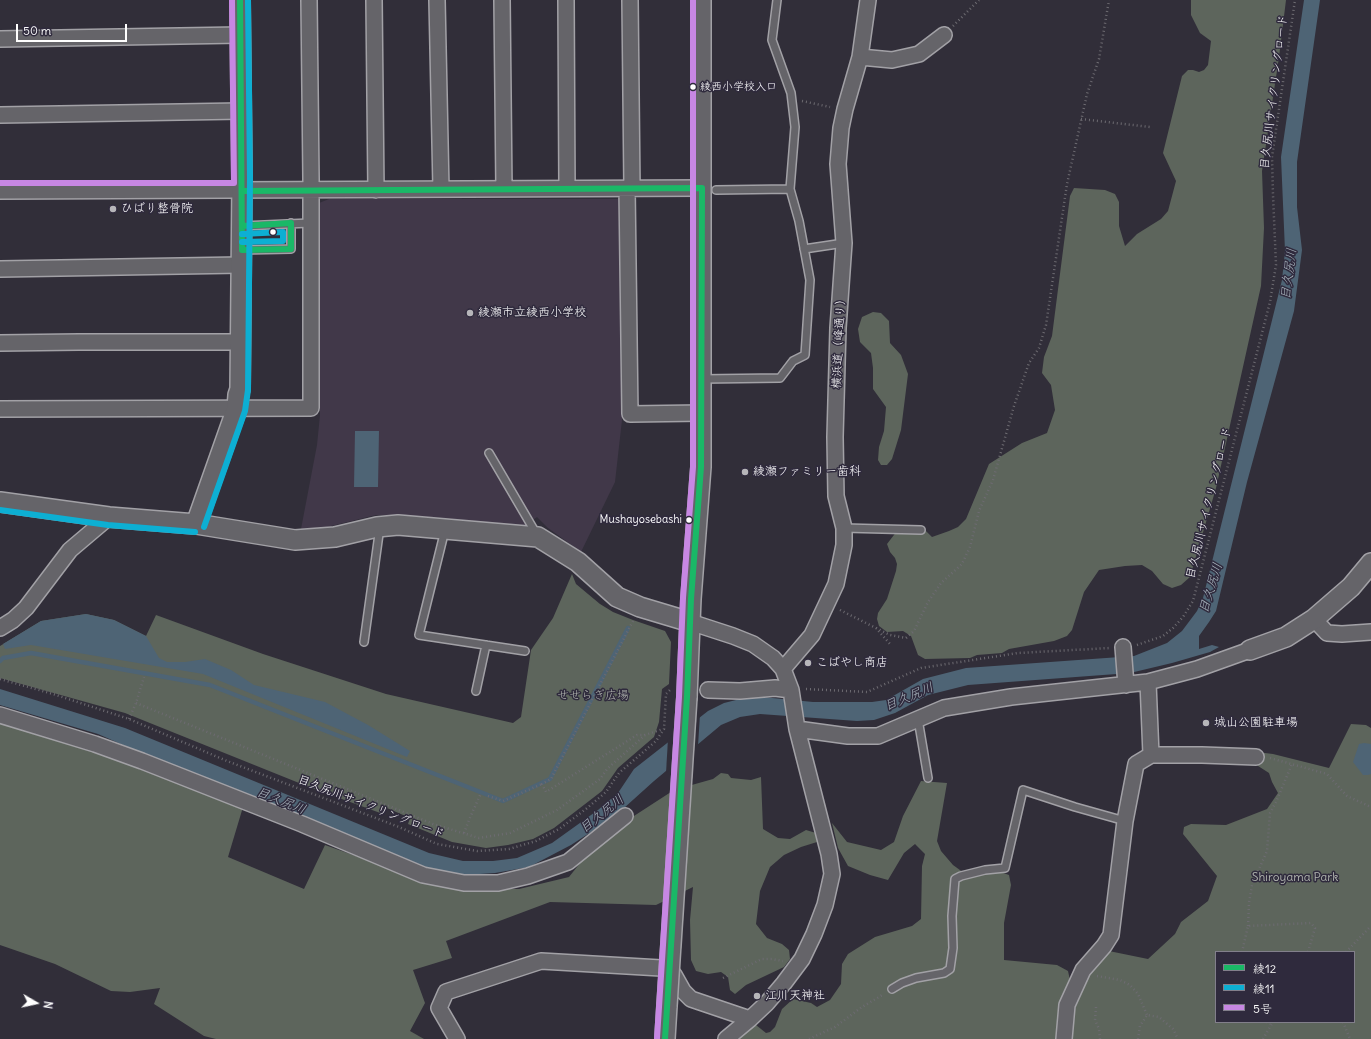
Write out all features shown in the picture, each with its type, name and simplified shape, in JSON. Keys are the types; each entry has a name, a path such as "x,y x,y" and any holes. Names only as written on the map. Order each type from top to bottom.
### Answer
{"street":[{"path":"196,524 237,408 240,389 242,190 240,0"},
{"path":"0,409 311,408 309,0"},
{"path":"374,0 376,190"},
{"path":"437,0 441,189"},
{"path":"502,0 504,189"},
{"path":"566,0 566,188"},
{"path":"630,0 630,414 702,413"},
{"path":"665,1039 680,694 690,622 701,467 702,379 709,189 701,0"},
{"name":"横浜道（峰通り）","path":"783,669 812,635 836,584 844,545 844,528 836,496 835,437 838,328 844,243 838,164 841,128 860,57 868,0"},
{"path":"0,39 240,35"},
{"path":"860,57 892,60 919,54 944,35"},
{"path":"0,115 241,111"},
{"path":"0,190 376,190 566,188 709,189"},
{"path":"0,269 242,258"},
{"path":"0,343 241,342"},
{"path":"0,502 109,517 196,524 295,540 335,537 377,527 398,525 538,537 578,562 617,597 640,607 733,636 753,644 773,658 783,669 795,691 797,726 829,854 832,874 830,887 822,912 802,959 784,983 750,1019 726,1039"},
{"path":"0,628 13,620 26,608 70,550 109,517"},
{"path":"797,726 848,736 878,736 944,708 1004,698 1126,682 1148,682 1196,669 1286,637 1314,619 1350,587 1371,563"},
{"path":"1314,619 1327,633 1371,632"},
{"path":"1123,650 1126,682"},
{"path":"1148,682 1151,756"},
{"path":"708,690 740,691 776,688 795,691"},
{"path":"0,715 95,744 142,761 302,824 423,875 464,883 498,883 528,876 568,862 625,816"},
{"path":"1064,1039 1067,1005 1083,970 1104,946 1111,935 1125,821 1136,764 1151,756 1202,755 1256,757"},
{"path":"457,1039 439,1008 446,992 541,961 661,968 674,975 691,999 750,1019"}],"lane":[{"path":"702,379 780,378 793,361 805,355 810,280 799,221 790,189 795,127 793,99 772,40 777,0"},
{"path":"709,189 790,189"},
{"path":"242,258 291,249 291,223"},
{"path":"242,226 310,223"},
{"path":"804,249 844,243"},
{"path":"489,453 538,537"},
{"path":"364,642 379,534 377,527"},
{"path":"444,528 443,538 419,636 525,651"},
{"path":"844,528 921,530"},
{"path":"476,691 486,645"},
{"path":"918,719 928,778"},
{"path":"892,989 902,983 916,978 944,973 950,969 953,948 952,916 955,879 985,870 1005,868 1024,790 1075,807 1125,821"}],"path":[{"path":"944,35 979,0"},
{"path":"826,604 890,635 906,638 914,631 928,602 941,583 962,564 970,547 979,511 993,480 1014,406 1029,363 1038,348 1046,326 1066,192 1087,94 1099,59 1109,0"},
{"name":"目久尻川サイクリングロード","path":"795,691 867,692 921,668 1018,653 1123,650 1147,643 1163,636 1183,617 1193,601 1270,302 1276,265 1272,156 1295,0"},
{"path":"793,99 845,109"},
{"path":"1081,119 1150,127"},
{"path":"488,796 503,801 551,779 629,628"},
{"path":"876,628 890,644"},
{"path":"129,719 136,703 144,677"},
{"name":"目久尻川サイクリングロード","path":"0,679 53,694 129,719 227,761 399,827 437,844 477,851 509,849 536,841 559,829 606,792 619,773 656,741 664,729"},
{"path":"542,784 546,792 636,735 644,735 664,729 666,694 670,690 680,694"},
{"path":"136,703 433,824 479,838 510,833 557,810 600,779 607,769 644,735"},
{"path":"1272,758 1327,774 1347,796 1371,807"},
{"path":"1242,951 1248,926 1249,903 1252,885 1267,851 1270,813 1292,764"},
{"path":"464,833 481,793"},
{"path":"1248,926 1311,923 1315,928 1308,951"},
{"path":"1347,951 1371,926"},
{"path":"723,978 762,959 772,959 797,966"},
{"path":"1096,976 1120,980 1130,985 1138,994 1147,1015"},
{"path":"809,1039 835,1027 862,1007 892,989"},
{"path":"1096,1007 1095,1020 1099,1029 1100,1039"},
{"path":"1138,1039 1140,1026 1147,1015"},
{"path":"1147,1015 1159,1017 1173,1029 1178,1039"},
{"path":"1263,1039 1272,1023"},
{"path":"1343,1023 1350,1039"}],"shaded area":[{"name":"綾瀬市立綾西小学校","path":"329,199 620,199 622,420 615,482 581,552 548,528 537,517 523,527 445,518 376,515 319,529 301,529 317,445 320,415 319,203"}],"green space":[{"path":"1191,0 1286,0 1262,171 1264,228 1261,286 1216,488 1190,577 1181,585 1172,588 1163,584 1152,571 1142,565 1099,570 1084,592 1072,630 1067,636 1054,641 1009,649 1002,653 977,655 970,658 925,659 918,655 911,636 903,631 887,632 879,626 877,619 878,613 887,599 897,564 887,544 897,531 909,526 922,527 932,537 958,527 966,519 989,464 1022,443 1047,433 1055,410 1051,385 1042,373 1044,357 1052,336 1070,196 1074,188 1105,190 1115,194 1119,202 1119,226 1125,246 1137,234 1161,219 1168,211 1176,181 1163,153 1182,76 1188,70 1199,72 1204,70 1208,65 1211,41 1200,33 1191,15"},
{"path":"873,312 881,313 889,321 890,343 901,355 908,374 901,430 892,459 887,465 881,465 878,460 879,447 884,431 886,407 873,389 871,353 860,342 858,329 862,317"},
{"name":"せせらぎ広場","path":"572,574 576,584 600,604 613,612 665,631 671,642 669,684 662,689 659,722 654,737 618,768 602,791 554,828 533,839 508,845 486,848 452,842 408,824 410,818 387,808 383,814 309,787 125,713 0,678 0,646 41,621 86,614 114,620 146,636 156,615 263,654 386,694 513,723 521,717 531,650 553,618"},
{"path":"0,722 93,749 243,807 228,857 304,889 325,845 446,888 519,889 569,877 600,838 674,790 713,779 721,773 728,774 731,778 751,780 761,777 763,829 778,838 790,839 806,830 816,833 817,842 801,847 784,855 770,867 760,891 756,924 767,938 782,944 789,950 790,959 784,967 746,985 735,994 730,990 728,977 721,972 708,974 696,971 691,960 690,920 693,887 656,905 550,902 446,941 452,958 413,970 425,1003 410,1031 424,1039 216,1039 204,1036 154,1004 160,988 130,992 111,991 55,964 0,945"},
{"name":"Shiroyama Park","path":"1351,724 1366,725 1371,728 1371,1039 737,1039 751,1025 756,1025 766,1033 770,1032 775,1027 782,1009 793,999 811,1003 817,1007 830,1000 841,984 842,964 848,954 875,937 912,926 921,919 922,866 925,854 915,844 904,853 888,880 870,875 848,866 838,848 832,823 847,842 881,850 894,842 903,816 921,781 947,783 937,841 941,851 953,865 964,873 984,874 998,871 1009,875 1011,885 1004,923 1004,960 1057,965 1068,971 1074,998 1104,950 1148,959 1175,934 1181,922 1208,901 1217,876 1183,834 1184,827 1191,824 1226,825 1267,809 1278,793 1269,773 1255,764 1257,752 1273,754 1329,768"}],"water":[{"name":"目久尻川","path":"1304,0 1320,0 1297,162 1297,207 1302,250 1294,311 1247,482 1216,611 1199,636 1199,649 1212,645 1219,647 1210,652 1130,673 968,685 928,695 895,713 874,720 857,721 760,714 740,717 721,725 654,781 614,817 571,845 529,867 495,873 464,875 424,868 98,734 0,705 0,689 125,728 429,853 463,861 493,861 517,858 552,843 598,810 618,793 634,769 708,711 724,703 752,696 813,702 872,702 886,700 923,679 966,668 1134,656 1167,643 1182,631 1197,611 1203,598 1282,280 1285,251 1281,157"},
{"path":"355,431 379,431 378,487 354,487"},
{"path":"86,614 114,620 146,636 159,658 167,662 185,662 205,659 231,670 254,685 325,702 368,725 410,751 407,757 203,674 31,645 5,649 3,644 41,621"},
{"path":"1359,744 1371,744 1371,774 1368,775 1363,775 1353,762"}],"pier":[{"path":"700,714 698,746 666,773 668,739"}],"waterway":[{"path":"0,661 3,658 31,653 210,685 503,801 550,779 628,628"}],"transit line":[{"name":"5号","path":"0,183 234,183 232,0"},
{"name":"綾12","path":"240,0 242,250 291,249 291,223 242,226"},
{"name":"綾11","path":"204,527 245,411 248,390 250,178 248,0"},
{"name":"5号","path":"657,1038 679,697 683,598 693,467 693,0"},
{"name":"綾12","path":"242,191 702,188"},
{"name":"綾12","path":"665,1039 687,697 691,599 701,467 702,188"},
{"name":"綾11","path":"242,234 283,232 283,241 242,242"},
{"name":"綾11","path":"0,510 108,525 195,532"}],"place":[{"name":"綾西小学校入口","path":"693,87"},
{"name":"ひばり整骨院","path":"113,209"},
{"name":"綾瀬市立綾西小学校","path":"470,313"},
{"name":"綾瀬ファミリー歯科","path":"745,472"},
{"name":"Mushayosebashi","path":"689,520"},
{"name":"こばやし商店","path":"808,663"},
{"name":"城山公園駐車場","path":"1206,723"},
{"name":"江川天神社","path":"757,996"}]}
